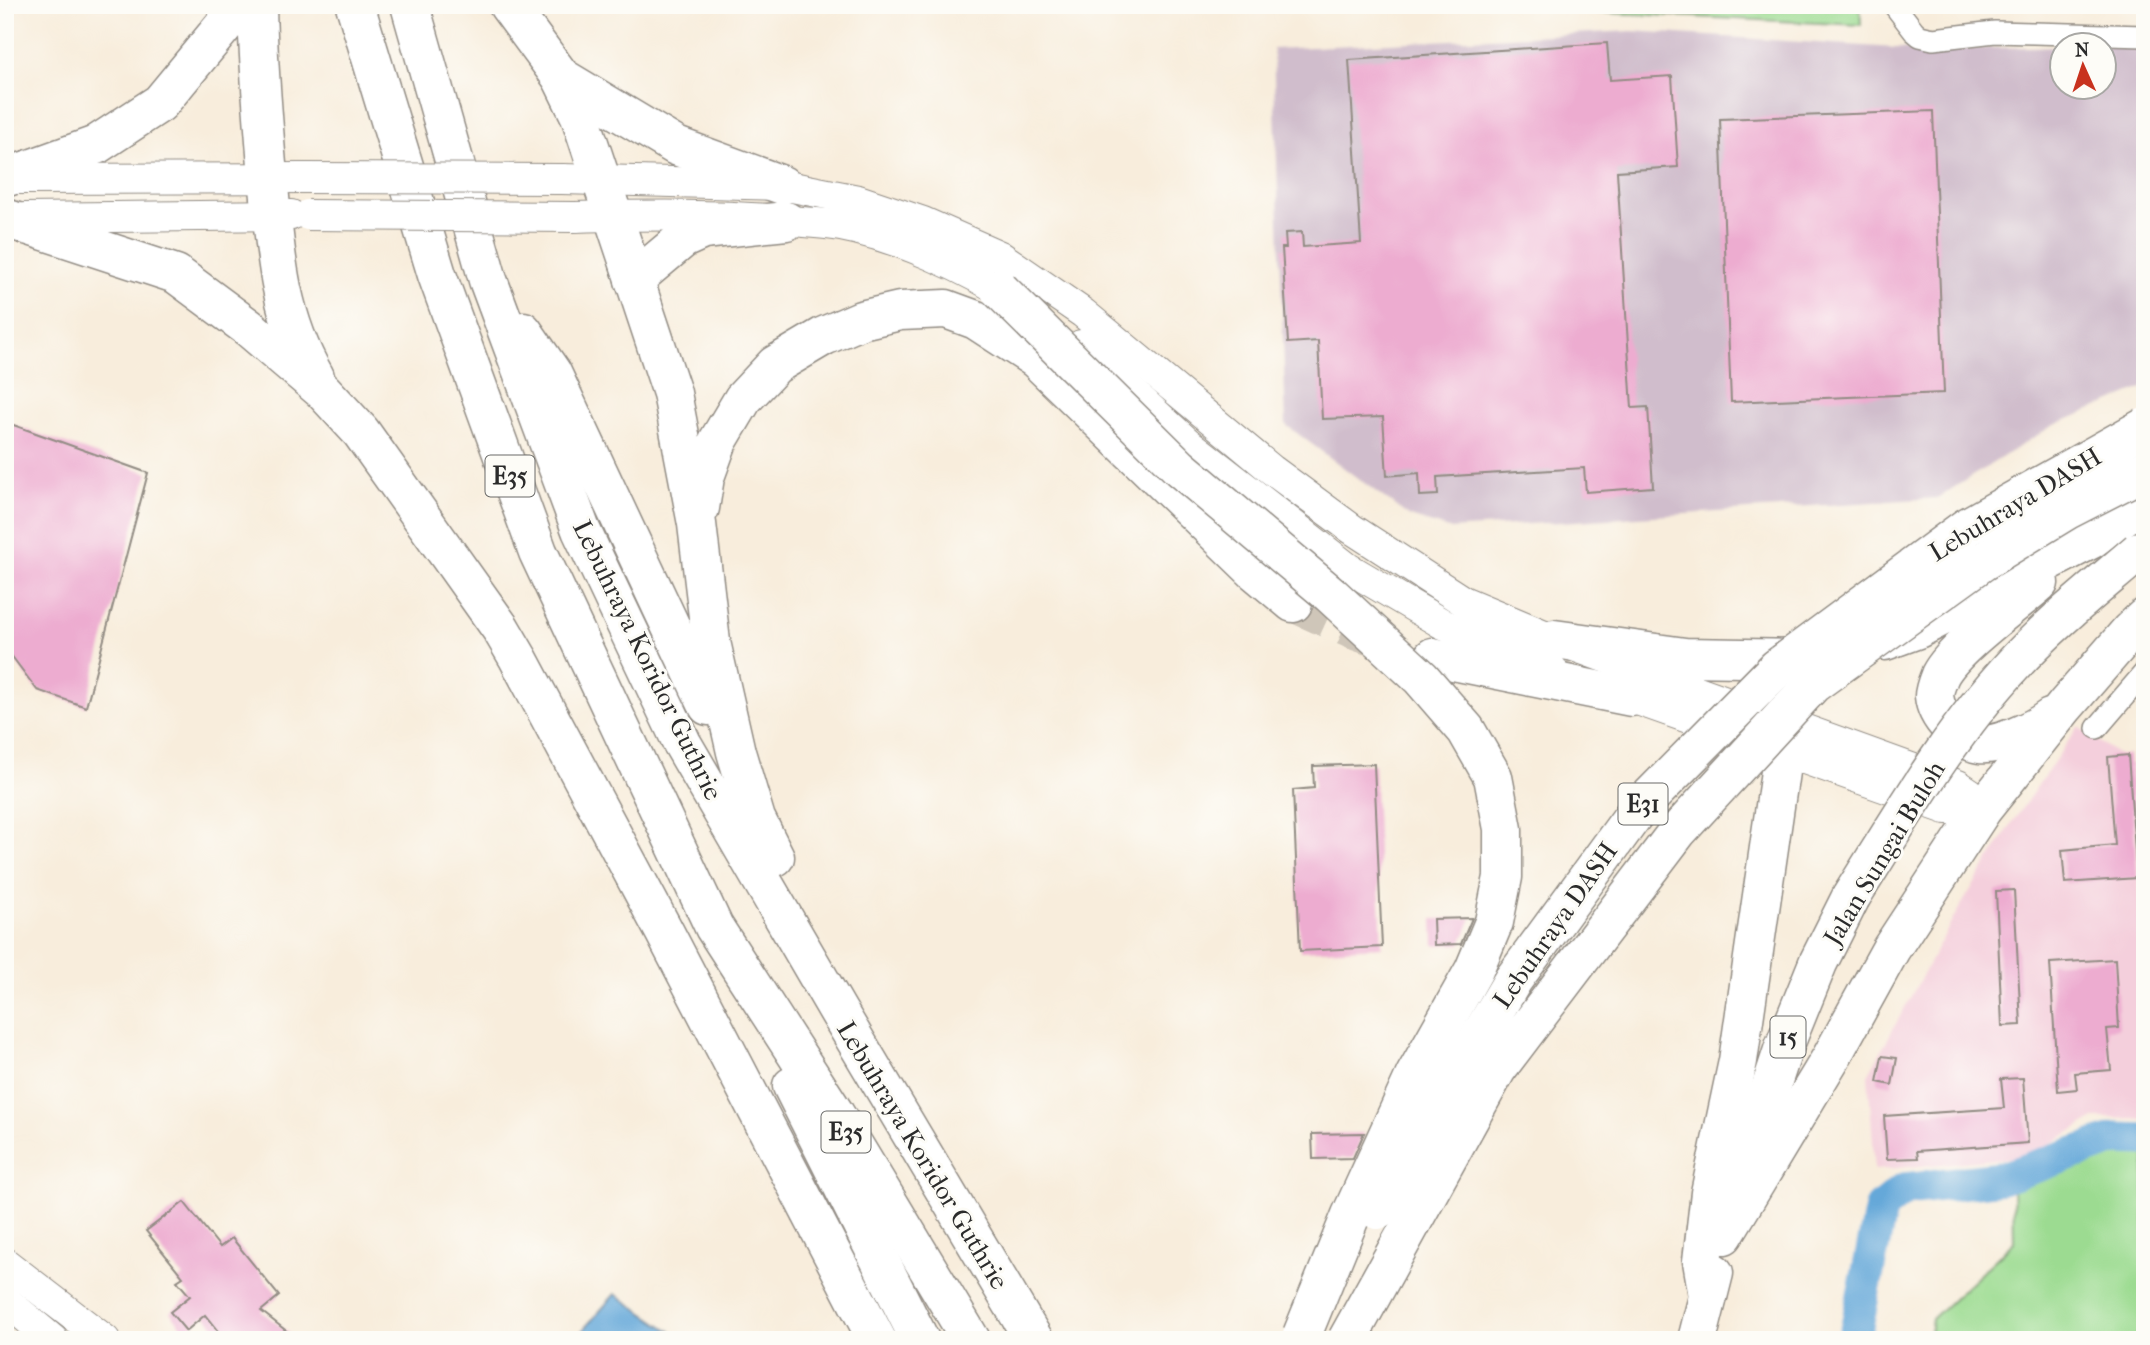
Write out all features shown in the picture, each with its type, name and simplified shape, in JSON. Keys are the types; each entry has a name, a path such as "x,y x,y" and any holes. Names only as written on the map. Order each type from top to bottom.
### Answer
{"highway":[{"path":"5,179 96,145 160,103 240,5"},
{"path":"257,5 258,77 288,196 276,259 287,312 300,350 323,391"},
{"name":"Lebuhraya Koridor Guthrie","path":"355,5 437,275 538,552 714,928 835,1114 971,1340"},
{"name":"Lebuhraya Koridor Guthrie","path":"410,5 488,280 581,530 682,743 1034,1340"},
{"path":"508,5 561,77 580,117 601,179 594,216 634,280 672,393 698,524 711,642 736,752 756,819"},
{"path":"561,77 676,146 784,203"},
{"path":"634,280 682,239 784,203"},
{"path":"5,218 176,274 249,328 323,391 361,432 501,629 664,931 877,1340"},
{"path":"488,280 551,373 697,680 756,819 801,906 1062,1340"},
{"path":"999,289 1180,468 1330,594 1421,678 1466,730 1493,777 1503,829 1503,877 1494,922 1474,970 1415,1075 1351,1215 1301,1338"},
{"path":"698,524 705,477 718,441 743,399 775,365 824,336 861,320 900,311 946,309 976,320 1036,359 1256,572 1293,603"},
{"name":"Lebuhraya DASH","path":"1301,1338 1513,980 1638,809 1777,668 1967,527 2145,427"},
{"name":"Lebuhraya DASH","path":"1347,1340 1497,1069 1686,822 1813,684 1982,562 2067,510 2145,471"},
{"path":"2065,705 2040,726 1982,745 1967,740 1943,720 1934,694 1941,674 1953,657 2090,540 2145,501"},
{"path":"1554,639 1685,657 1802,659 1866,648 1918,629 2090,540"},
{"name":"Jalan Sungai Buloh","path":"1697,1340 1724,1235 1784,1047 1818,963 1851,897 1917,793 1971,716 2011,667 2054,624 2143,548"},
{"path":"1724,1235 1832,1056 1891,949 1982,810 2065,705 2145,617"},
{"path":"1433,657 1631,698"},
{"path":"1708,1296 1702,1261 1710,1193 1738,1061 1783,751"},
{"path":"714,928 920,1340"}],"main road":[{"path":"5,218 562,178 601,179 784,203 858,200 923,222 1000,256 1083,313 1272,470 1352,529 1463,601 1554,639 1958,785 1970,793 1982,810"},
{"path":"5,179 594,216 740,216 784,203 842,226 891,240 999,289 1077,342 1187,442 1348,568 1443,624 1631,698 1947,808 1982,810"},
{"path":"5,1263 105,1340"},
{"path":"5,1300 51,1340"}],"street":[{"path":"1894,5 1914,31 1920,36 1933,39 1995,32 2145,36"},
{"path":"2097,728 2145,672"},
{"path":"5,1315 51,1340"}],"shaded area":[{"path":"1632,31 1927,50 2048,46 2048,102 2118,102 2118,44 2145,43 2145,387 2052,426 1937,498 1449,529 1410,517 1286,425 1273,49"},
{"path":"2078,727 2133,765 2145,998 2145,1119 2095,1118 2029,1156 1875,1170 1868,1075 1957,912 2014,820"}],"green space":[{"path":"1589,5 1860,5 1861,25 1589,12"},
{"path":"2145,1149 2145,1340 1929,1340 1932,1319 2014,1242 2013,1183 2122,1150"}],"water":[{"path":"615,1294 684,1340 574,1340"}],"building":[{"path":"1607,43 1610,80 1672,76 1678,167 1617,171 1632,408 1648,407 1653,487 1586,492 1584,468 1437,477 1438,495 1420,496 1419,473 1387,476 1383,417 1322,419 1318,341 1288,343 1282,248 1286,248 1285,233 1302,232 1303,247 1361,243 1349,60"},
{"path":"1933,111 1944,393 1731,402 1720,119"},
{"path":"5,422 148,473 86,707 37,690 5,647"},
{"path":"2128,755 2137,878 2065,883 2062,850 2115,845 2108,757"},
{"path":"1374,764 1382,947 1300,951 1293,790 1314,788 1313,766"},
{"path":"2014,890 2021,1025 2002,1026 1996,891"},
{"path":"1472,918 1461,944 1434,945 1433,919"},
{"path":"2115,959 2119,1028 2107,1029 2111,1070 2075,1073 2077,1089 2058,1091 2050,963"},
{"path":"1882,1056 1897,1058 1892,1085 1877,1082"},
{"path":"2023,1078 2028,1143 1917,1151 1918,1158 1887,1159 1884,1116 2004,1108 2001,1079"},
{"path":"1364,1133 1353,1158 1313,1159 1312,1134"},
{"path":"184,1202 220,1247 232,1238 279,1296 261,1311 298,1340 225,1340 205,1315 186,1331 170,1312 190,1296 177,1281 183,1277 146,1231"}],"waterway":[{"path":"1854,1340 1881,1208 1904,1189 2002,1178 2116,1139 2145,1140"}],"tunnel":[{"path":"1293,603 1378,639"}]}
